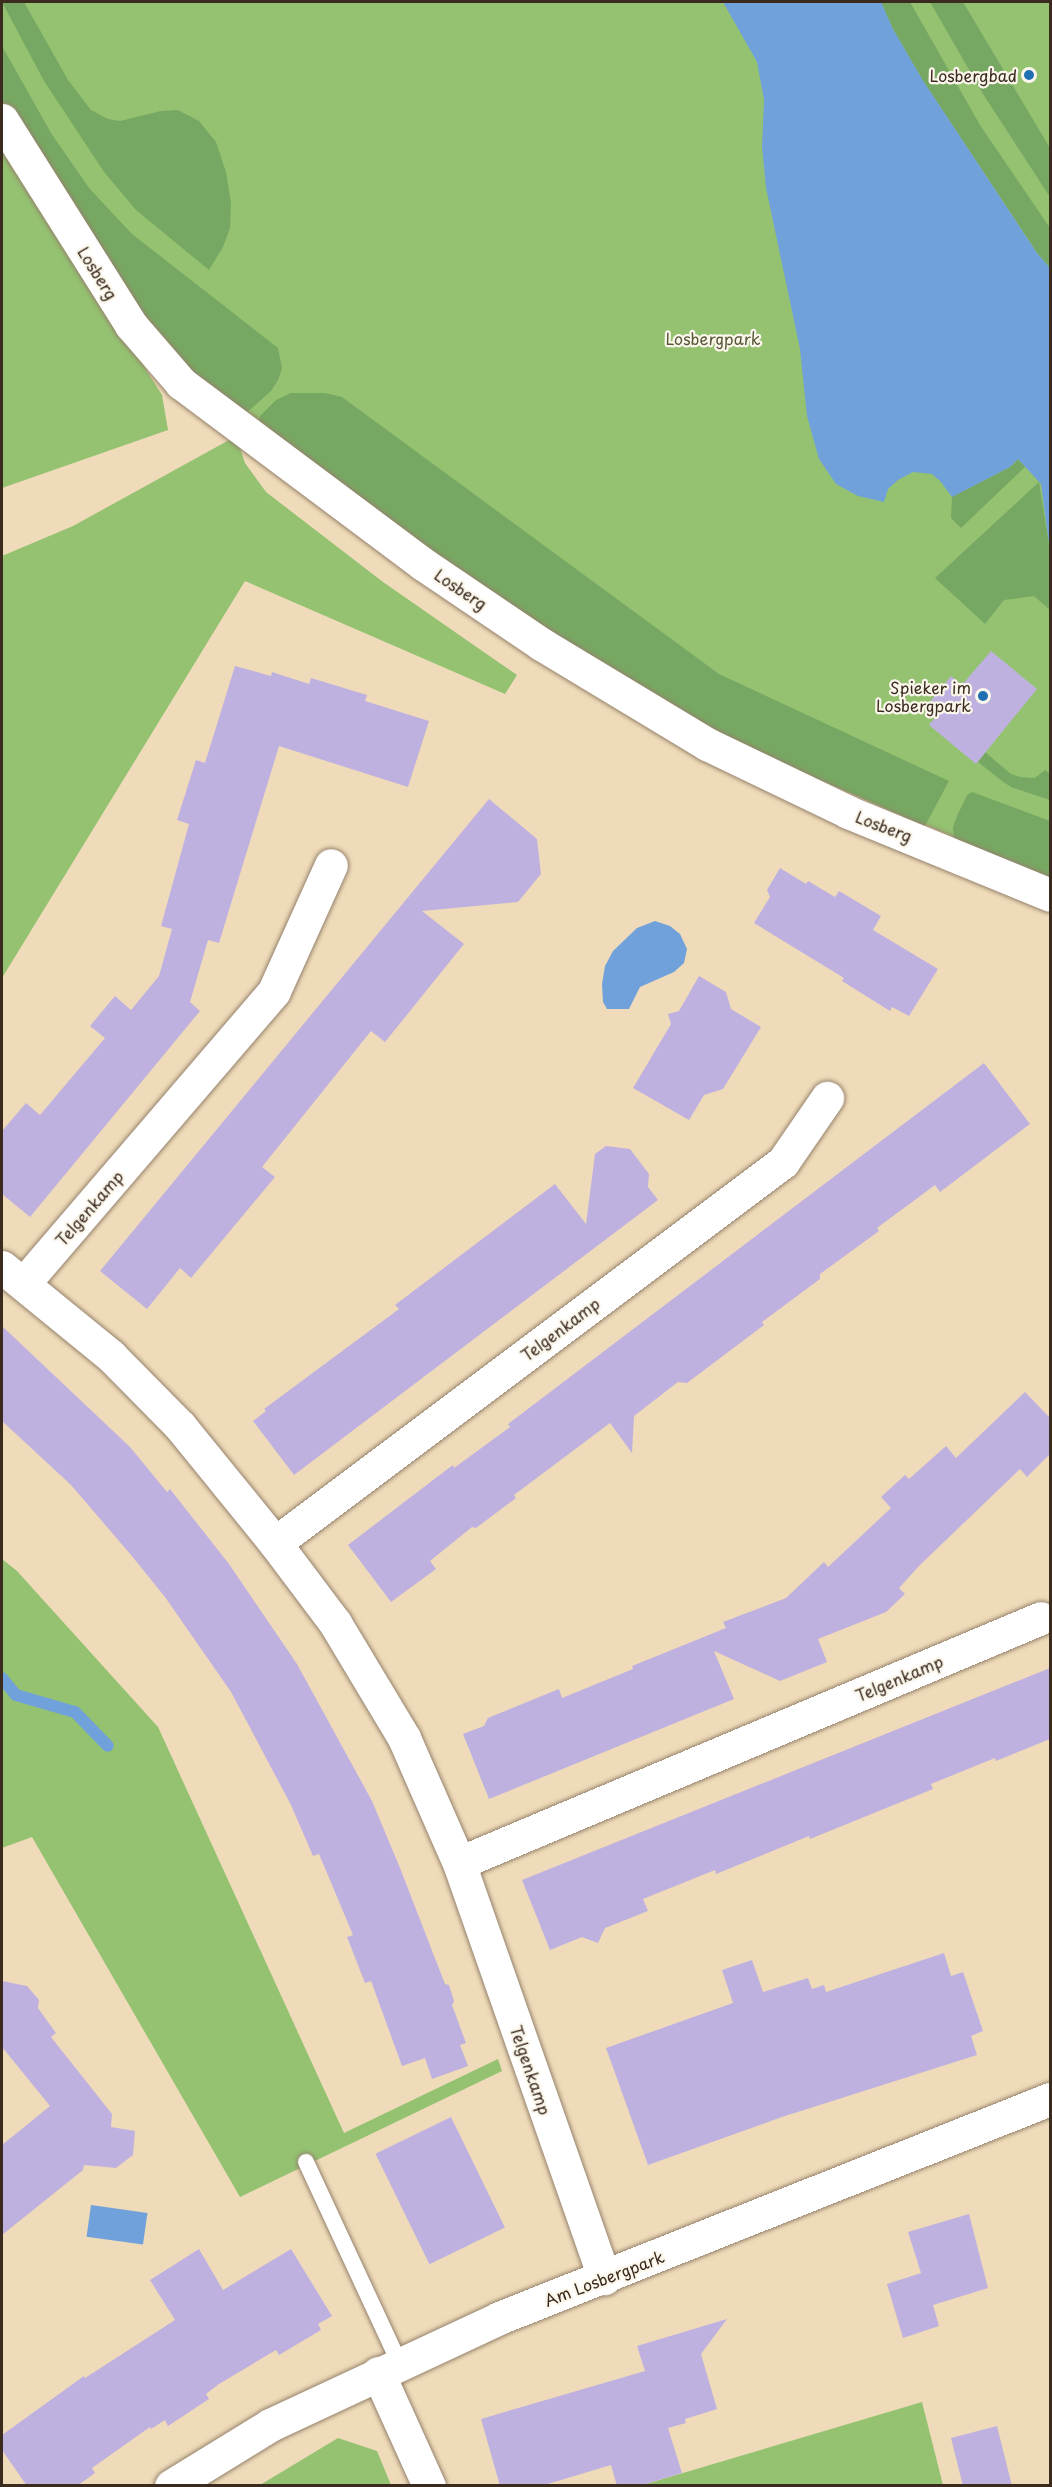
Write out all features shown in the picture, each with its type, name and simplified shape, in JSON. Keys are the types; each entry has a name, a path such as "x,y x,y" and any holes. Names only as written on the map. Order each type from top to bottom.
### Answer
{"street":[{"name":"Losberg","path":"2,120 131,325 181,382 423,564 541,644 707,744 848,812 1050,895"},
{"name":"Telgenkamp","path":"331,865 274,992 13,1275 111,1356 180,1426 275,1543 335,1623 404,1738 459,1863 604,2278"},
{"name":"Telgenkamp","path":"275,1543 783,1162 827,1098"},
{"name":"Telgenkamp","path":"459,1863 1041,1618"},
{"name":"Am Losbergpark","path":"171,2486 270,2425 499,2318 1049,2106"},
{"path":"388,2368 429,2486"}],"lane":[{"path":"306,2162 388,2368"}],"green space":[{"name":"Losbergpark","path":"2,2 1050,2 1050,878 777,761 250,421 139,318 2,102"},
{"path":"2,2 24,2 68,80 91,110 108,119 120,121 161,111 178,110 199,121 216,142 226,172 231,203 230,228 223,247 209,270 136,210 104,172 44,81"},
{"path":"881,2 910,2 980,125 1050,228 1050,268 1038,254 922,79 893,29"},
{"path":"930,2 963,2 1050,148 1050,197 983,94"},
{"path":"2,46 51,133 89,188 132,234 278,348 282,368 278,380 271,391 251,409 246,412 201,380 139,318 2,102"},
{"path":"2,141 162,395 168,430 2,488"},
{"path":"291,393 325,393 342,397 719,674 949,781 925,826 777,761 694,721 440,562 259,423 260,416 276,400"},
{"path":"235,433 245,463 266,492 383,582 517,675 505,694 245,581 2,978 2,556 73,526 231,439"},
{"path":"1018,459 1025,467 961,528 951,518 952,497 1010,467"},
{"path":"1039,482 1050,551 1050,610 1034,596 1004,600 985,624 935,578"},
{"path":"985,752 1011,774 1020,777 1035,778 1045,770 1050,774 1050,800 1011,787 1002,781 978,762"},
{"path":"972,792 1050,821 1050,878 954,839 953,827 957,816 967,795"},
{"path":"2,1559 17,1571 158,1727 344,2133 498,2059 502,2071 240,2197 32,1837 2,1848"},
{"path":"922,2402 943,2485 639,2486"},
{"path":"338,2438 377,2451 391,2485 260,2485"}],"water":[{"path":"723,2 881,2 893,29 922,79 1037,253 1050,268 1050,551 1041,484 1018,459 1010,467 952,497 932,474 913,472 898,480 888,489 884,502 858,496 836,484 819,459 807,416 800,349 766,188 762,147 764,100 757,62"},
{"path":"655,921 670,926 680,934 687,949 684,963 674,972 640,987 629,1009 607,1009 603,1002 602,984 605,966 613,951 637,928"},
{"path":"91,2205 147,2213 143,2245 87,2237"}],"building":[{"name":"Spieker im Losbergpark","path":"991,651 1037,689 976,764 929,725 940,712 929,703 951,676 962,685"},
{"path":"235,666 271,676 272,672 309,684 311,678 367,695 365,701 429,721 408,787 279,746 219,943 208,940 190,1002 200,1011 30,1217 2,1194 2,1131 26,1103 40,1115 105,1038 90,1026 115,996 131,1010 159,976 172,929 161,926 189,824 177,820 196,760 205,763"},
{"path":"489,799 537,839 541,874 518,902 422,911 464,944 385,1042 371,1031 262,1167 275,1177 191,1278 180,1268 147,1309 100,1271"},
{"path":"780,868 806,884 808,881 835,897 839,891 881,916 873,930 938,969 909,1016 892,1007 890,1011 842,981 844,978 754,923 770,897 767,890"},
{"path":"699,976 726,992 731,1009 761,1027 723,1089 704,1095 689,1120 633,1088 671,1024 668,1014 679,1011"},
{"path":"984,1063 1030,1124 940,1192 935,1185 877,1228 879,1231 820,1274 820,1279 762,1322 764,1325 687,1383 678,1382 634,1416 632,1453 610,1423 514,1495 516,1498 476,1528 472,1527 430,1561 436,1569 391,1602 348,1545 453,1465 454,1468 510,1427 508,1424"},
{"path":"606,1146 630,1149 649,1174 648,1187 658,1200 294,1475 253,1421 266,1411 264,1409 399,1309 395,1305 555,1184 586,1224 595,1154"},
{"path":"2,1326 130,1447 167,1492 170,1489 229,1564 297,1664 372,1801 445,1984 449,1985 454,2001 452,2005 466,2043 460,2045 468,2066 432,2079 425,2058 402,2066 371,1981 365,1983 347,1937 353,1935 319,1854 313,1856 291,1805 231,1692 165,1597 131,1555 71,1485 2,1421"},
{"path":"1025,1392 1050,1418 1050,1454 1027,1477 1020,1469 920,1565 899,1588 905,1594 886,1612 818,1639 827,1662 780,1681 714,1651 734,1699 489,1799 463,1734 484,1726 488,1718 559,1689 562,1698 633,1669 632,1666 726,1628 723,1622 786,1598 824,1562 828,1567 891,1508 881,1497 905,1475 909,1479 946,1446 956,1458"},
{"path":"1050,1668 1050,1739 931,1784 933,1789 810,1839 809,1836 716,1874 715,1870 643,1899 648,1911 605,1928 598,1943 582,1937 550,1950 522,1880"},
{"path":"944,1953 951,1976 963,1972 983,2031 971,2036 977,2055 782,2117 648,2165 606,2048 733,2003 722,1970 752,1960 763,1992 808,1978 812,1989 824,1985 826,1992"},
{"path":"2,1981 27,1986 39,2000 38,2008 56,2033 51,2037 112,2114 111,2127 135,2131 133,2155 116,2168 84,2165 83,2170 2,2235 2,2145 50,2106 2,2047"},
{"path":"451,2117 505,2228 429,2264 376,2154"},
{"path":"969,2214 988,2288 933,2305 939,2326 903,2338 887,2284 921,2273 908,2232"},
{"path":"199,2249 223,2290 291,2249 332,2316 318,2324 321,2330 279,2355 276,2350 219,2384 206,2394 209,2399 168,2426 165,2420 151,2429 150,2427 92,2468 95,2473 77,2486 27,2486 2,2450 2,2435 84,2376 85,2378 175,2320 150,2280"},
{"path":"727,2319 701,2354 717,2409 685,2419 686,2423 668,2428 682,2473 639,2486 617,2486 611,2465 541,2486 500,2486 481,2419 645,2371 637,2346"},
{"path":"997,2426 1012,2486 963,2486 951,2438"}],"waterway":[{"path":"2,1678 16,1695 75,1712 108,1746"}],"place":[{"name":"Losbergbad","path":"1029,75"},
{"name":"Spieker im Losbergpark","path":"983,696"}]}
